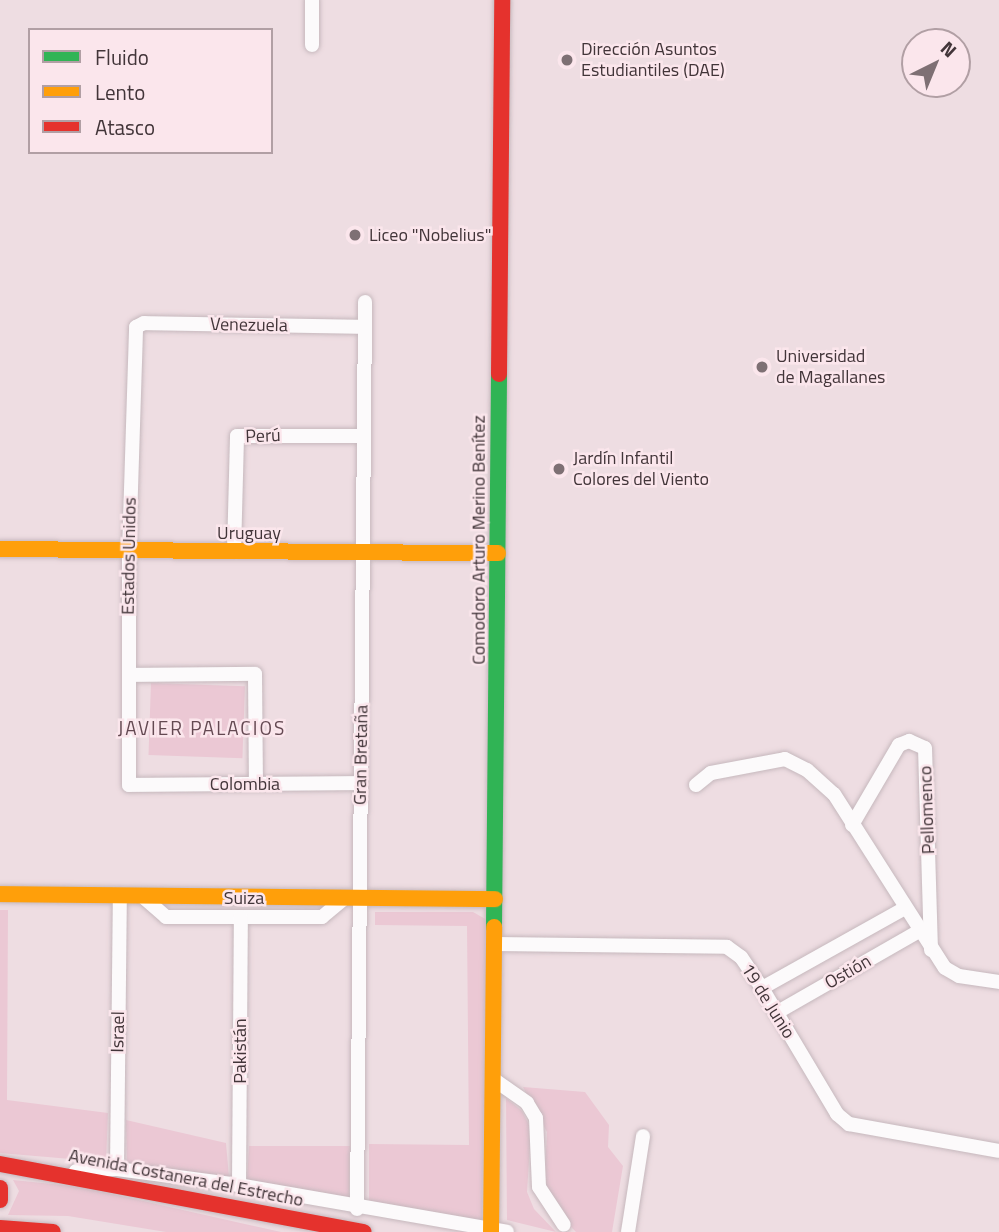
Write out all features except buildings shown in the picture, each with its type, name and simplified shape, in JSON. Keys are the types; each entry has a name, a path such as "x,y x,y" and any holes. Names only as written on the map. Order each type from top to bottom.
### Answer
{"main road":[{"name":"Comodoro Arturo Merino Benítez","path":"497,1231 495,899 502,0"},
{"name":"Uruguay","path":"0,549 129,553 498,553"},
{"name":"Suiza","path":"0,894 495,899"},
{"name":"Avenida Costanera del Estrecho","path":"0,1164 56,1171 364,1232"},
{"path":"0,1188 0,1200"},
{"path":"0,1227 53,1232"}],"street":[{"path":"312,0 312,45"},
{"name":"Gran Bretaña","path":"357,1209 353,897 361,783 365,302"},
{"name":"Venezuela","path":"136,327 145,323 365,327"},
{"name":"Estados Unidos","path":"130,785 129,553 132,338 136,327"},
{"name":"Perú","path":"234,552 235,444 239,434 364,436"},
{"path":"128,675 254,674 256,783"},
{"name":"Pellomenco","path":"852,825 899,745 909,741 925,748 931,952"},
{"path":"696,785 711,772 785,759 821,779 931,952 959,976 999,982"},
{"name":"Colombia","path":"130,785 361,783"},
{"name":"Israel","path":"117,1169 120,895"},
{"name":"Suiza","path":"142,896 166,917 322,917 353,897"},
{"name":"Ostión","path":"762,988 905,908"},
{"name":"Pakistán","path":"239,1185 241,917"},
{"name":"Ostión","path":"776,1013 919,931"},
{"name":"19 de Junio","path":"495,944 720,945 741,957 837,1114 849,1124 999,1151"},
{"path":"496,1081 527,1103 536,1118 539,1187 565,1225"},
{"path":"628,1232 643,1136"},
{"path":"56,1171 117,1169 239,1185 357,1209 497,1231"}],"shaded area":[{"path":"151,683 245,686 242,758 148,755"},
{"path":"0,910 8,910 7,1100 108,1113 106,1162 0,1153"},
{"path":"375,912 473,912 487,920 482,1221 369,1205 369,1144 469,1145 467,926 375,925"},
{"path":"523,1087 585,1092 609,1125 608,1147 623,1166 612,1232 576,1232 554,1209 544,1191 547,1132"},
{"path":"506,1098 522,1111 531,1129 527,1192 534,1209 556,1232 507,1220"},
{"path":"126,1120 226,1143 229,1178 127,1166"},
{"path":"249,1146 350,1146 349,1199 247,1181"},
{"path":"13,1180 81,1187 281,1232 166,1232 68,1216 8,1215 19,1191"}],"traffic: fast":[{"path":"494,927 499,374"}],"traffic: slow":[{"path":"0,549 498,553"},
{"path":"0,894 495,899"},
{"path":"491,1232 494,927"}],"traffic: jam":[{"path":"499,374 502,0"},
{"path":"0,1164 364,1232"},
{"path":"0,1188 0,1200"},
{"path":"0,1228 53,1232"}],"place":[{"name":"Dirección Asuntos Estudiantiles (DAE)","path":"567,60"},
{"name":"Liceo \"Nobelius\"","path":"355,235"},
{"name":"Universidad de Magallanes","path":"762,367"},
{"name":"Jardín Infantil Colores del Viento","path":"559,469"}],"district":[{"name":"JAVIER PALACIOS","path":"202,728"}]}
